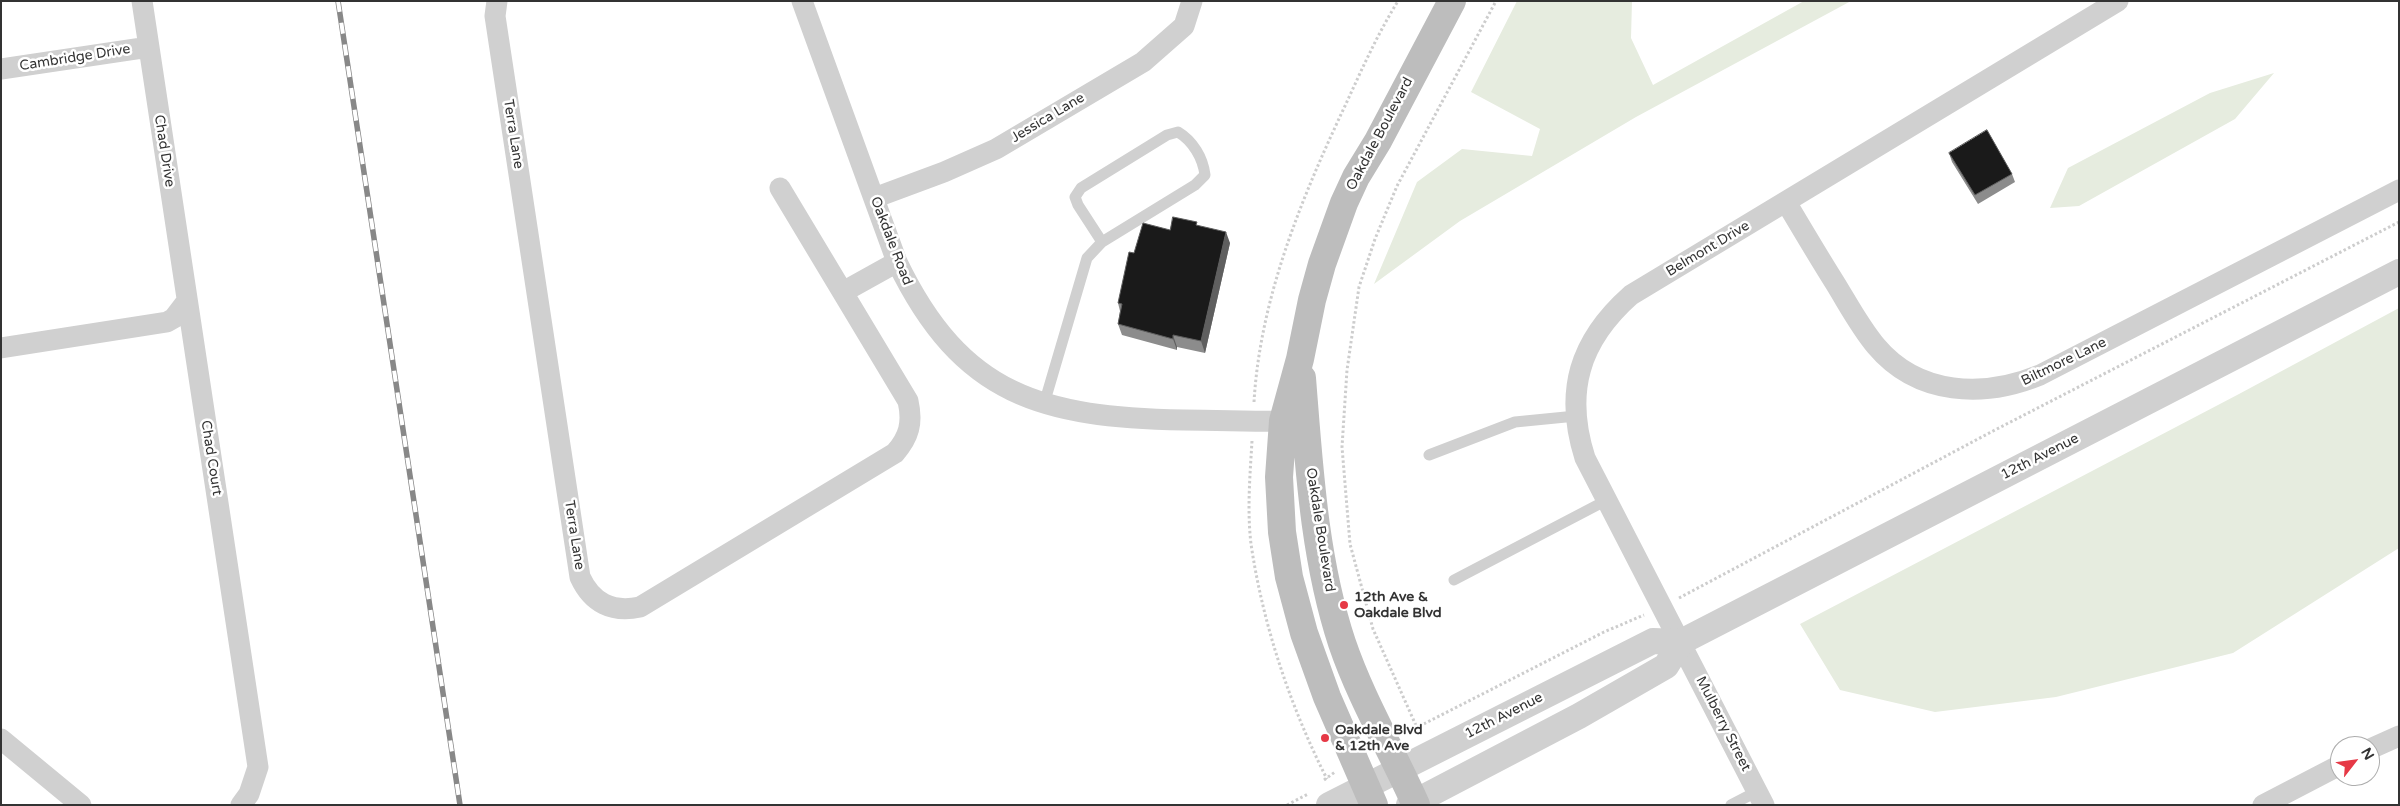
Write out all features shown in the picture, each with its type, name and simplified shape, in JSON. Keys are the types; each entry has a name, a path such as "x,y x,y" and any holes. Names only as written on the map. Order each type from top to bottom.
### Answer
{"main road":[{"name":"Oakdale Boulevard","path":"1370,796 1327,697 1304,633 1289,578 1282,532 1279,477 1294,421 1300,359 1312,300 1322,264 1344,203 1452,1"},
{"name":"Oakdale Boulevard","path":"1294,421 1314,510 1331,604 1343,644 1414,804"}],"street":[{"name":"Chad Drive","path":"142,1 187,301"},
{"name":"Terra Lane","path":"497,1 495,16 580,577 586,590 597,601 611,608 627,610 640,607 894,453 904,443 910,428 911,414 908,402 780,188"},
{"name":"Oakdale Road","path":"802,1 896,262 911,291 932,323 956,352 1005,388 1044,404 1092,415 1133,419 1294,421"},
{"name":"Jessica Lane","path":"874,198 944,172 996,149 1143,62 1184,26 1192,1"},
{"name":"Belmont Drive","path":"1682,642 1585,458 1578,435 1576,416 1577,381 1584,355 1595,334 1612,313 1631,295 2118,1"},
{"name":"Cambridge Drive","path":"1,69 149,47"},
{"name":"Biltmore Lane","path":"1786,202 1860,324 1877,347 1899,366 1922,379 1966,390 1992,390 2018,384 2040,375 2399,190"},
{"path":"843,292 896,262"},
{"name":"12th Avenue","path":"1414,804 1579,716 1666,666 1682,642 2399,272"},
{"path":"1,348 167,322 174,318 187,301"},
{"name":"Chad Court","path":"187,301 258,766 249,794 241,805"},
{"name":"12th Avenue","path":"1321,793 1370,796 1400,770 1653,641 1682,642"},
{"name":"Mulberry Street","path":"1682,642 1761,798"},
{"path":"2380,745 2399,736"},
{"path":"1,739 82,805"},
{"path":"2263,805 2330,770"}],"lane":[{"path":"1044,404 1087,258 1102,242 1195,185 1205,175 1204,164 1189,138 1178,132 1167,135 1081,188 1075,197 1078,205 1102,242"},
{"path":"1429,455 1515,422 1576,416"},
{"path":"1454,580 1607,500"},
{"path":"1731,805 1761,798"}],"path":[{"path":"1430,754 1373,629 1350,544 1342,447 1347,370 1359,287 1375,239 1397,186 1496,1"},
{"path":"1417,729 1604,632 1662,607 2002,426 2399,222"},
{"path":"1287,805 1321,793 1326,778"}],"shaded area":[{"path":"1517,1 1632,1 1631,38 1653,85 1804,1 1851,1 1636,117 1460,221 1374,284 1417,182 1462,149 1532,156 1540,129 1471,92"},
{"path":"2274,73 2235,119 2079,206 2050,208 2068,168 2210,93"},
{"path":"2399,308 2399,548 2233,653 2056,697 1935,712 1840,690 1800,624 2239,394"}],"building":[{"path":"1987,130 2012,174 1975,195 1949,153"},
{"path":"1173,217 1197,222 1196,225 1226,232 1201,341 1173,335 1173,339 1118,324 1122,304 1118,303 1129,252 1134,253 1143,223 1170,230"}],"railway":[{"path":"338,1 460,805"}],"place":[{"name":"12th Ave & Oakdale Blvd","path":"1344,605"},
{"name":"Oakdale Blvd & 12th Ave","path":"1325,738"}]}
